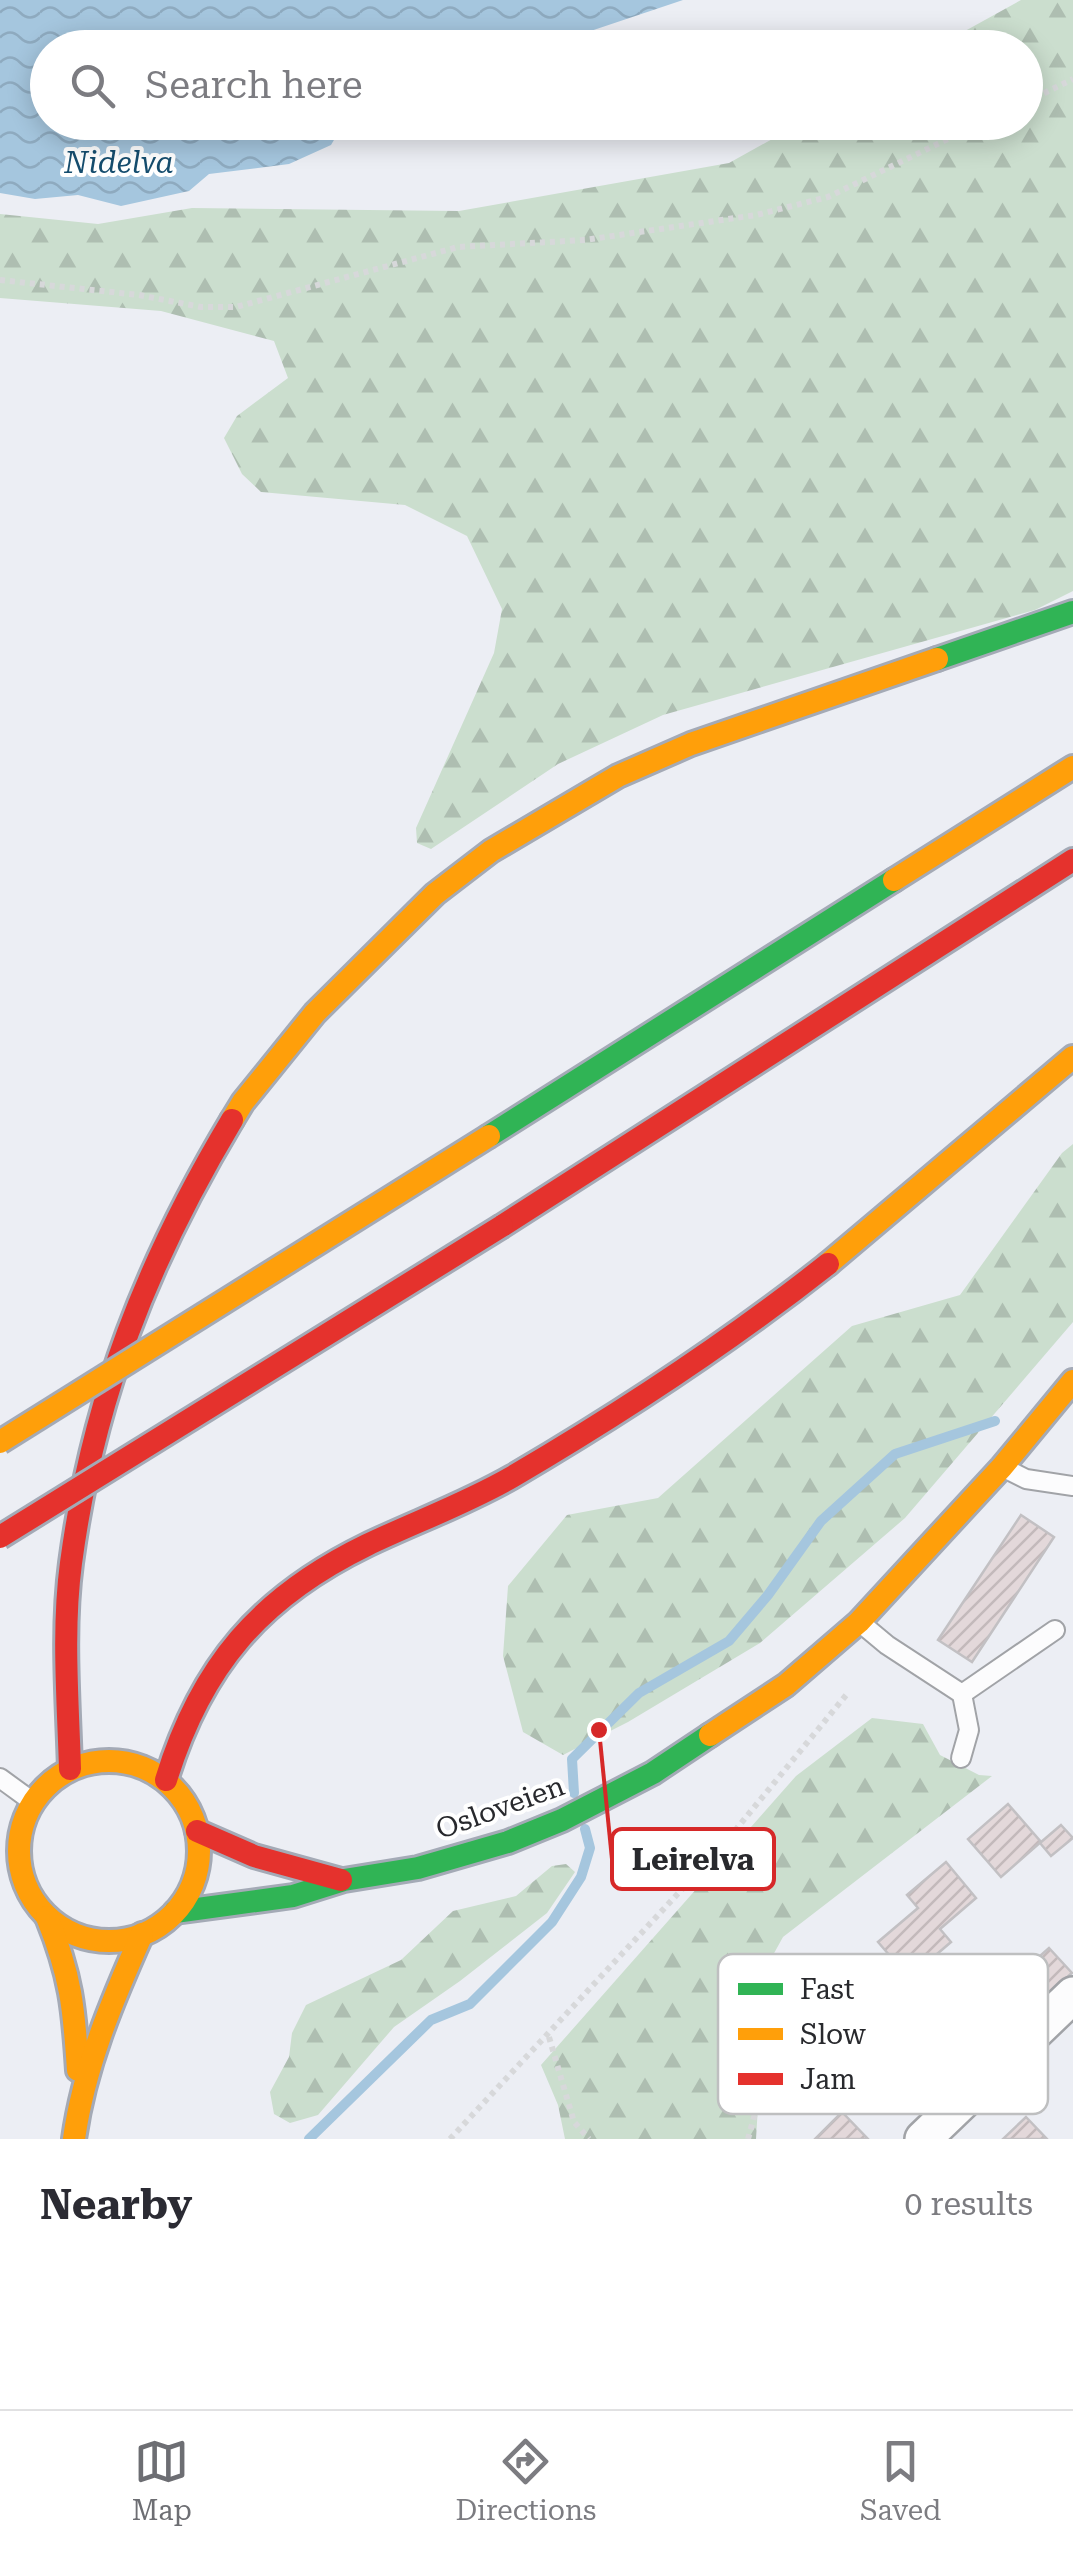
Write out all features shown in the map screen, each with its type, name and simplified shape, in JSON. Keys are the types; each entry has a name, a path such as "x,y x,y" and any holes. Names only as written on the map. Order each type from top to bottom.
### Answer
{"highway":[{"path":"70,1769 71,1565 95,1429 137,1306 186,1198 243,1102 315,1013 435,894 491,850 618,776 691,744 1073,612"},
{"path":"0,1442 1073,767"},
{"path":"0,1538 502,1226 1073,860"},
{"path":"166,1780 176,1744 207,1680 258,1616 296,1585 336,1561 486,1491 702,1356 764,1313 853,1242 1073,1057"},
{"name":"Osloveien","path":"175,1912 293,1896 344,1880 418,1868 508,1842 562,1820 653,1774 786,1686 859,1622 1002,1467 1073,1381"},
{"path":"109,1760 148,1769 166,1780 185,1803 197,1831 197,1871 189,1894 175,1912 157,1928 112,1941 66,1931 47,1917 22,1877 18,1854 21,1830 34,1802 53,1780 70,1769 109,1760"},
{"name":"Osloveien","path":"197,1831 254,1856 344,1880"},
{"path":"47,1917 66,1964 81,2088"},
{"path":"74,2139 81,2088 94,2060 104,2020 142,1934"}],"street":[{"path":"1048,2019 1073,1995"},
{"path":"923,2139 949,2114"}],"lane":[{"path":"1002,1467 1026,1480 1073,1486"},
{"path":"859,1622 962,1694 969,1730 961,1758"},
{"path":"962,1694 1055,1630"},
{"path":"0,1778 34,1802"}],"path":[{"path":"1043,94 1073,79"},
{"path":"0,280 201,307 236,307 458,247 585,240 774,210 828,197 946,140"},
{"path":"450,2139 648,1929"},
{"path":"548,2036 574,2122 588,2139"},
{"path":"748,2139 755,2114"}],"green space":[{"path":"1021,0 1073,0 1073,591 1035,610 663,715 558,764 431,849 417,843 416,828 494,653 502,609 467,536 405,505 261,492 242,474 224,438 237,416 288,378 274,341 161,311 0,298 0,214 98,224 192,208 459,211 729,163 770,140 1043,140 1043,30 967,30"},
{"path":"1073,1144 1073,1322 905,1518 760,1643 628,1722 563,1755 523,1732 503,1656 508,1586 567,1515 658,1498 852,1326 960,1295 1062,1153"},
{"path":"872,1718 923,1724 940,1755 979,1775 992,1776 783,1937 774,1954 718,1954 718,2114 758,2114 756,2139 565,2139 558,2105 541,2065 796,1776"},
{"path":"566,1864 575,1872 547,1913 394,2027 318,2115 290,2123 274,2114 270,2092 289,2057 292,2033 306,2005 401,1960 453,1911 516,1896 552,1866"}],"water":[{"name":"Nidelva","path":"0,0 683,0 594,30 30,30 30,140 334,140 331,145 289,164 209,174 189,191 121,206 78,195 35,199 0,193"}],"building":[{"path":"1021,1515 1054,1537 972,1662 938,1640"},
{"path":"1008,1804 1041,1842 1001,1877 968,1839"},
{"path":"1061,1825 1073,1838 1051,1856 1040,1843"},
{"path":"946,1862 976,1898 940,1929 951,1942 937,1954 888,1954 878,1942 918,1908 907,1895"},
{"path":"1049,1948 1072,1973 1048,1994 1048,1954 1042,1954"},
{"path":"844,2114 868,2139 815,2139"},
{"path":"1026,2117 1047,2139 1003,2139"}],"waterway":[{"path":"574,1793 572,1759 639,1693 729,1641 821,1521 895,1454 995,1421"},
{"path":"309,2139 431,2020 470,2004 552,1922 581,1877 590,1848 585,1829"}],"traffic: fast":[{"path":"937,659 1073,612"},
{"path":"489,1136 894,880"},
{"path":"175,1912 293,1896 344,1880 418,1868 508,1842 562,1820 653,1773 710,1735"}],"traffic: slow":[{"path":"232,1120 315,1013 435,894 491,851 618,776 691,744 937,659"},
{"path":"894,880 1073,767"},
{"path":"828,1264 1073,1057"},
{"path":"0,1442 489,1136"},
{"path":"710,1735 786,1685 859,1622 1002,1467 1073,1381"},
{"path":"109,1761 143,1768 173,1787 192,1817 199,1851 192,1885 173,1915 143,1934 109,1941 75,1934 45,1915 26,1885 19,1851 26,1817 45,1787 75,1768 109,1761"},
{"path":"47,1917 70,1992 78,2070"},
{"path":"74,2139 92,2060 142,1934"}],"traffic: jam":[{"path":"502,1226 1073,860"},
{"path":"70,1769 68,1588 93,1444 109,1388 150,1279 232,1120"},
{"path":"0,1537 502,1226"},
{"path":"166,1780 180,1739 217,1669 240,1639 295,1588 367,1545 476,1496 553,1453 713,1349 828,1264"},
{"path":"197,1831 254,1856 341,1880"}],"place":[{"name":"Leirelva","path":"599,1730"}]}
